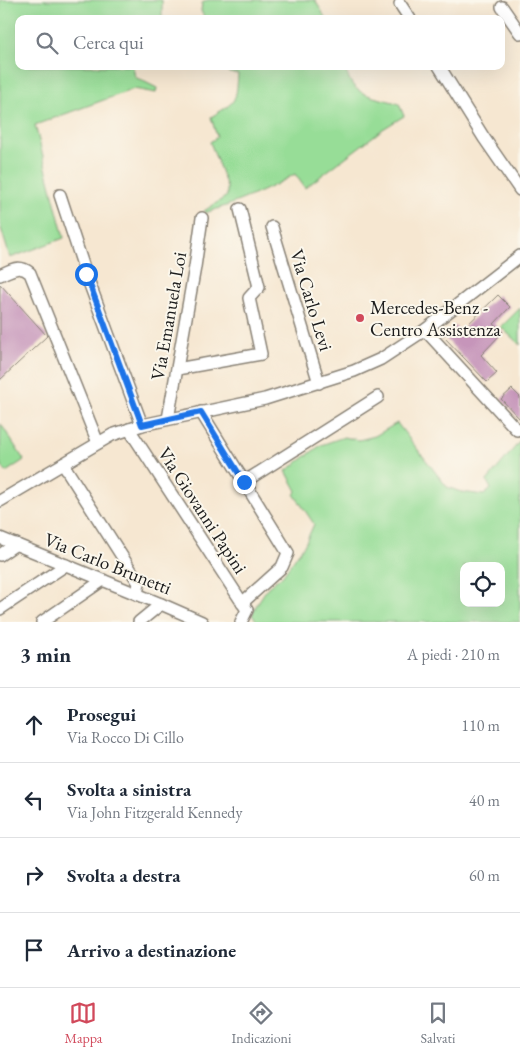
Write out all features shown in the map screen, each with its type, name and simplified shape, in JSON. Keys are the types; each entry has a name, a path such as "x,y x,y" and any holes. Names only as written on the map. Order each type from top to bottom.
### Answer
{"street":[{"path":"400,4 407,15"},
{"path":"502,7 520,33"},
{"path":"442,70 484,138 520,190"},
{"path":"60,195 86,274 142,425"},
{"path":"177,369 261,354 249,298 259,286 240,209"},
{"name":"Via Emanuela Loi","path":"168,419 202,218"},
{"name":"Via Carlo Levi","path":"272,227 319,384"},
{"path":"0,500 112,435 142,425 265,399 319,384 381,359 424,330 520,256"},
{"path":"0,275 16,268 24,268 30,273 98,443"},
{"path":"424,330 517,430"},
{"path":"244,482 378,397"},
{"path":"201,412 288,553 282,567 245,607 241,622"},
{"name":"Via Giovanni Papini","path":"129,429 245,607"},
{"path":"63,464 139,584 137,594"},
{"name":"Via Carlo Brunetti","path":"0,538 202,622"},
{"path":"0,555 16,544"},
{"path":"0,609 66,565"},
{"path":"42,622 103,580"},
{"path":"139,622 161,604"}],"green space":[{"path":"0,0 162,0 162,15 15,15 15,70 134,70 135,77 157,88 156,93 134,89 35,125 64,238 10,258 0,225"},
{"path":"208,0 315,0 324,15 203,15 201,11 202,3"},
{"path":"227,70 345,70 356,89 367,95 399,104 404,116 383,129 305,188 295,174 251,196 205,213 204,211 227,196 227,187 210,142 217,137 211,117 230,104 235,97 238,74 229,73"},
{"path":"520,308 520,345 501,327"},
{"path":"397,423 447,487 461,492 484,495 491,489 487,481 520,441 520,622 258,622 252,615 257,604 268,587 282,576 305,544 314,524 294,494 297,491 286,471 321,445 344,437 359,440 375,436"},
{"path":"1,424 24,460 6,472 0,463"}],"building":[{"path":"0,284 47,336 0,380"},
{"path":"498,295 510,307 494,324 503,332 481,355 497,373 487,382 443,336 455,326 460,332"},
{"path":"512,389 520,397 520,419 501,399"}],"place":[{"name":"Mercedes-Benz - Centro Assistenza","path":"360,318"}],"route":[{"path":"86,274 142,425 201,412 244,482"}]}
